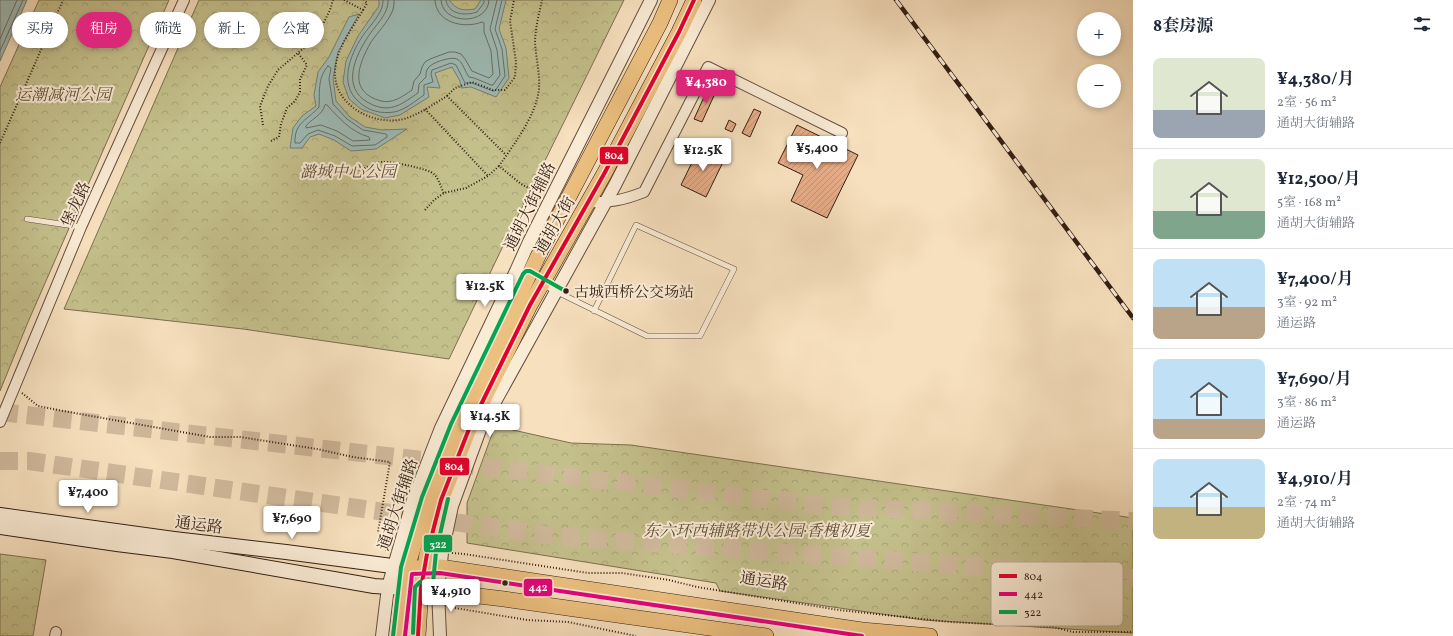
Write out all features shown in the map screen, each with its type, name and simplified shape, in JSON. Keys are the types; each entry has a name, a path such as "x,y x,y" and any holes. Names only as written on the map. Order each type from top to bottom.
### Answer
{"main road":[{"name":"通胡大街","path":"399,636 405,588 400,567 456,427 546,241 660,23 670,0"},
{"name":"通胡大街","path":"418,636 424,567 441,500 528,278 588,202 679,32 694,0"},
{"name":"通运路","path":"0,515 173,545 388,587 438,590 766,636"},
{"name":"通运路","path":"0,526 117,544 173,545 286,552 400,567 424,567 441,560 862,630 930,636"}],"street":[{"name":"堡龙路","path":"0,422 81,227 184,0"},
{"name":"通胡大街辅路","path":"528,278 528,242 651,0"},
{"path":"440,636 438,590 441,560 452,506 481,427 605,203 687,46 709,0"},
{"path":"588,202 605,203 627,199 644,192 708,67 842,133"},
{"name":"通胡大街辅路","path":"382,636 388,587 400,567"}],"lane":[{"path":"28,219 81,227"},
{"path":"528,278 555,292 594,311 647,336 700,336 734,269 636,225 594,311"}],"path":[{"path":"0,143 63,0"},
{"path":"263,125 260,106 268,86 278,70 319,32 330,10 333,0"},
{"path":"344,0 362,10"},
{"path":"364,0 366,3 338,54 335,72 338,89 348,104 360,113 376,119 390,120 406,118 448,96 455,88 472,82 493,90 505,90 515,77 516,62 510,21 514,0"},
{"path":"425,210 434,200 444,194 466,188 488,176 499,166 526,124 534,106 539,89 535,42 542,0"},
{"path":"271,141 278,137 287,108 295,101 300,92 300,79 307,65 298,53"},
{"path":"448,96 506,156"},
{"path":"425,109 488,176"},
{"path":"332,166 345,171 363,169 382,162 398,163 412,168 428,170 435,175 444,194"},
{"path":"499,166 521,184 550,199"},
{"path":"13,392 21,392 38,406 83,415 210,437 240,437 390,462 378,532 400,567"},
{"name":"通运路","path":"441,560 464,554 588,572 622,573 669,580 697,587 853,612 950,622 991,624"},
{"path":"439,606 526,620 568,622 636,636"},
{"name":"通运路","path":"1032,626 1053,627 1073,632 1133,632"}],"green space":[{"name":"运潮减河公园","path":"39,0 169,0 164,12 140,12 140,48 148,48 28,322 0,391 0,87 17,48 68,48 68,12 34,12"},
{"name":"潞城中心公园","path":"199,0 624,0 449,359 243,329 64,309 178,48 196,48 196,12 194,12"},
{"name":"东六环西辅路带状公园·香槐初夏","path":"495,426 571,443 631,445 1133,518 1133,633 1020,626 1123,626 1123,562 991,562 991,624 924,620 720,591 716,583 467,543 467,503"},
{"path":"0,554 46,560 33,636 0,636"}],"water":[{"path":"0,0 27,0 22,12 12,12 12,34 0,61"},
{"path":"379,0 449,0 457,8 467,10 475,9 481,0 506,0 499,29 506,48 509,78 496,97 471,87 461,88 460,81 452,67 435,73 440,88 427,87 429,97 400,115 385,118 361,109 349,99 343,82 346,61 358,36 379,6"},
{"path":"359,14 338,52 333,78 336,101 350,117 365,127 382,130 407,129 376,149 351,151 334,140 319,134 310,137 302,148 290,148 293,128 302,116 316,106 314,95 318,72 329,57 349,17"}],"building":[{"path":"709,86 717,89 702,122 694,119"},
{"path":"754,109 761,112 750,137 742,133"},
{"path":"729,120 736,124 732,132 725,129"},
{"path":"797,125 858,155 827,218 791,201 803,175 778,163"},
{"path":"700,146 725,158 706,197 681,185"}],"tunnel":[{"path":"0,412 827,506 1133,521"},
{"path":"0,461 29,461 552,536 991,568"},
{"path":"1123,577 1133,578"}],"railway":[{"path":"896,0 1133,318"}],"transit line":[{"name":"804","path":"418,636 421,588 427,554 441,500 469,429 530,305 604,174 679,32 694,0"},
{"name":"322","path":"393,636 401,567 422,497 451,424 523,274 526,271 530,271 567,292"},
{"name":"322","path":"413,633 415,587 420,582 433,583 436,552 448,499"},
{"name":"442","path":"405,636 412,574 440,573 862,636"}],"place":[{"name":"古城西桥公交场站","path":"566,291"}]}
